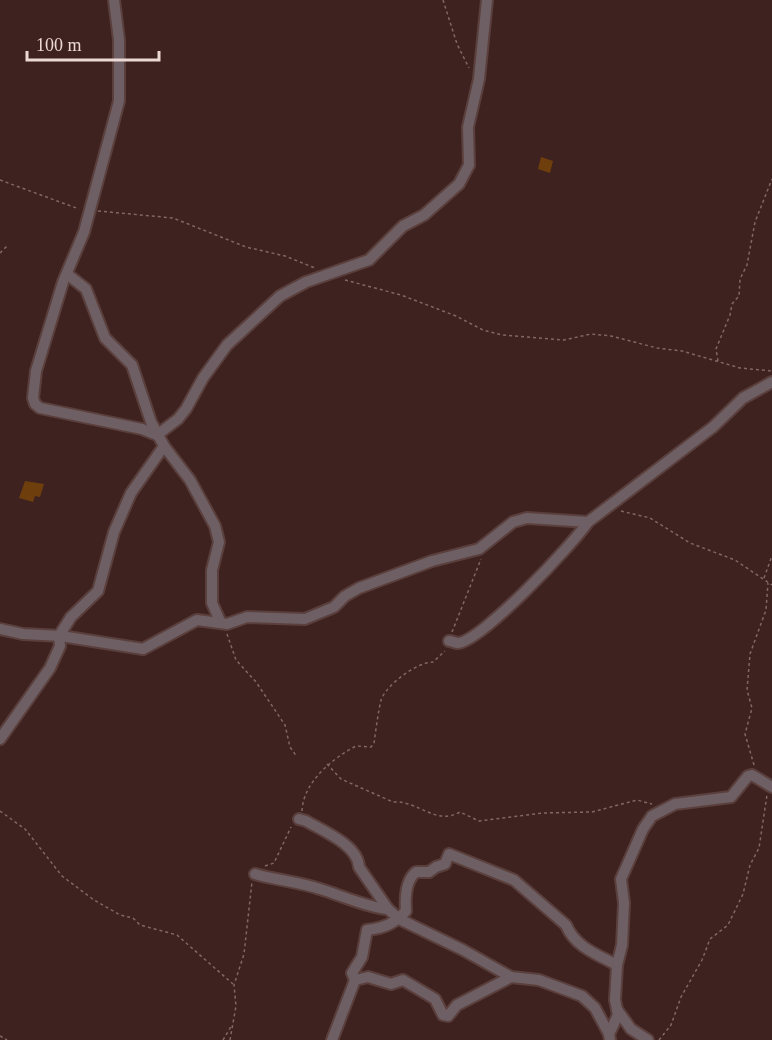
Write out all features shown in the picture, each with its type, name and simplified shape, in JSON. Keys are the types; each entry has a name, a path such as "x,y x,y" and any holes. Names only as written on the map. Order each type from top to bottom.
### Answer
{"street":[{"path":"114,0 119,40 119,102 84,232 67,274 36,371 35,404 40,408 142,429 157,435"},
{"path":"157,435 178,419 186,409 203,378 226,345 290,289 328,273 369,260 403,226 424,215 459,184 469,165 468,127 478,86 487,0"},
{"path":"67,274 86,289 105,338 132,365 157,435 190,480 215,526 219,542 212,570 212,603 224,623"},
{"path":"449,641 459,643 474,636 518,599 602,508 713,427 743,398 772,382"},
{"path":"0,740 50,668 60,646 58,636 71,617 98,591 114,532 131,493 164,446"},
{"path":"0,629 143,649 197,620 224,623 247,617 305,619 334,607 345,596 359,588 432,561 479,549 504,526 527,518 588,522"},
{"path":"648,1040 631,1029 618,1011 615,1000 617,965 622,945 622,871 652,816 675,804 730,797 748,776 752,775 771,787"},
{"path":"299,819 306,821 351,850 388,909 399,919 463,950 511,977 539,980 582,996 595,1008 609,1037"},
{"path":"332,1040 355,980 352,973 362,957 367,930 392,924 399,919 406,911 405,898 412,875 416,872 429,872 445,864 449,854 456,859 468,860 475,865 485,867 522,885 566,926 570,934 583,946 617,965"},
{"path":"255,874 321,889 369,903 380,909 388,909"},
{"path":"355,980 369,977 392,984 403,980 435,999 444,1015 448,1016 457,1005 511,977"},
{"path":"609,1037 618,1011"}],"path":[{"path":"443,0 467,66 478,70"},
{"path":"718,361 716,349 730,315 732,304 739,296 740,279 747,265 755,222 772,178"},
{"path":"0,180 57,202 89,210 173,218 246,247 285,256 359,286 401,295 456,316 483,330 502,335 564,340 600,334 682,351 740,368 772,371"},
{"path":"0,253 8,245"},
{"path":"602,508 650,518 690,543 735,560 772,585"},
{"path":"230,1040 236,1006 234,985 244,954 255,874 260,867 274,863 283,839 299,819 303,797 327,764 336,761 356,746 371,747 384,694 413,667 438,659 449,641 476,578 486,544"},
{"path":"764,579 772,556"},
{"path":"752,775 753,761 745,734 752,708 747,690 750,654 766,610 768,583"},
{"path":"224,623 233,655 285,725 290,747 297,757"},
{"path":"327,764 341,779 393,802 402,801 437,817 450,818 459,812 479,821 543,813 592,812 637,800 653,804 652,816"},
{"path":"659,1040 671,1024 681,997 702,960 710,939 729,925 743,894 750,865 759,848 771,787"},
{"path":"0,811 25,829 62,876 94,900 120,915 133,918 140,925 177,935 234,985"},
{"path":"223,1040 232,1024"},
{"path":"0,1036 7,1040"}],"building":[{"path":"541,157 553,161 550,173 538,169"},
{"path":"25,481 44,484 40,497 35,496 33,502 19,498"}]}
